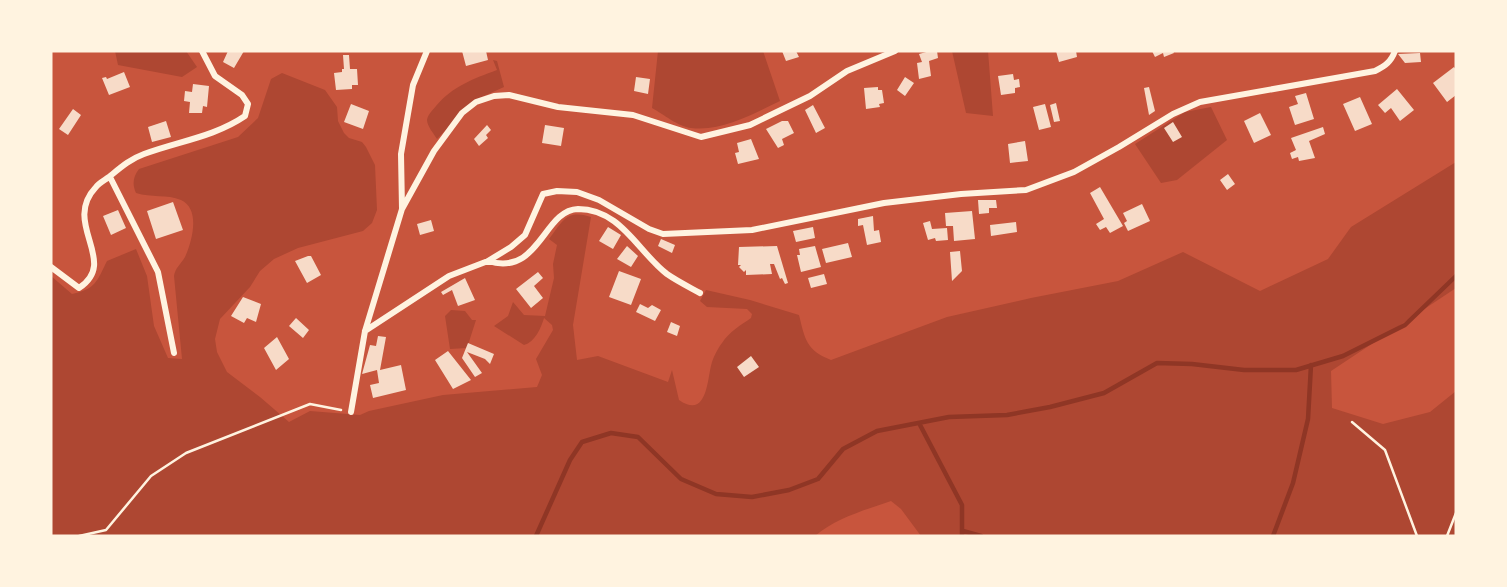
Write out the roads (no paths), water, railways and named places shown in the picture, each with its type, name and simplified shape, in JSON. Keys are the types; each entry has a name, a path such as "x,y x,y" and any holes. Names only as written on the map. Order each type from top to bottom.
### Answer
{"street":[{"path":"51,267 79,288 89,281 95,270 83,221 85,204 96,187 123,165 143,154 213,134 245,117 248,104 242,95 215,76 202,51"},
{"path":"402,209 401,154 413,85 427,51"},
{"path":"351,412 365,331 402,209 434,151 463,113 476,103 509,94 558,107 633,115 701,137 750,125 810,96 847,71 895,51"},
{"path":"365,331 449,276 488,261 511,247 525,235 543,194 557,191 577,192 600,200 649,229 663,234 752,230 884,202 1027,190 1074,172 1173,114 1200,102 1375,71 1385,66 1395,51"},
{"path":"110,177 158,272 174,353"},
{"path":"488,261 500,264 524,257 539,244 561,213 576,209 594,211 616,222 666,273 700,293"}],"waterway":[{"path":"536,536 570,460 582,442 611,433 638,437 681,479 716,494 752,497 789,490 818,479 843,449 877,431 949,417 1007,415 1050,407 1104,393 1157,363 1244,370 1296,370 1343,356 1405,325 1456,276"},
{"path":"1273,536 1293,483 1308,419 1311,365"},
{"path":"919,423 962,505 962,536"},
{"path":"963,531 981,536"}]}
